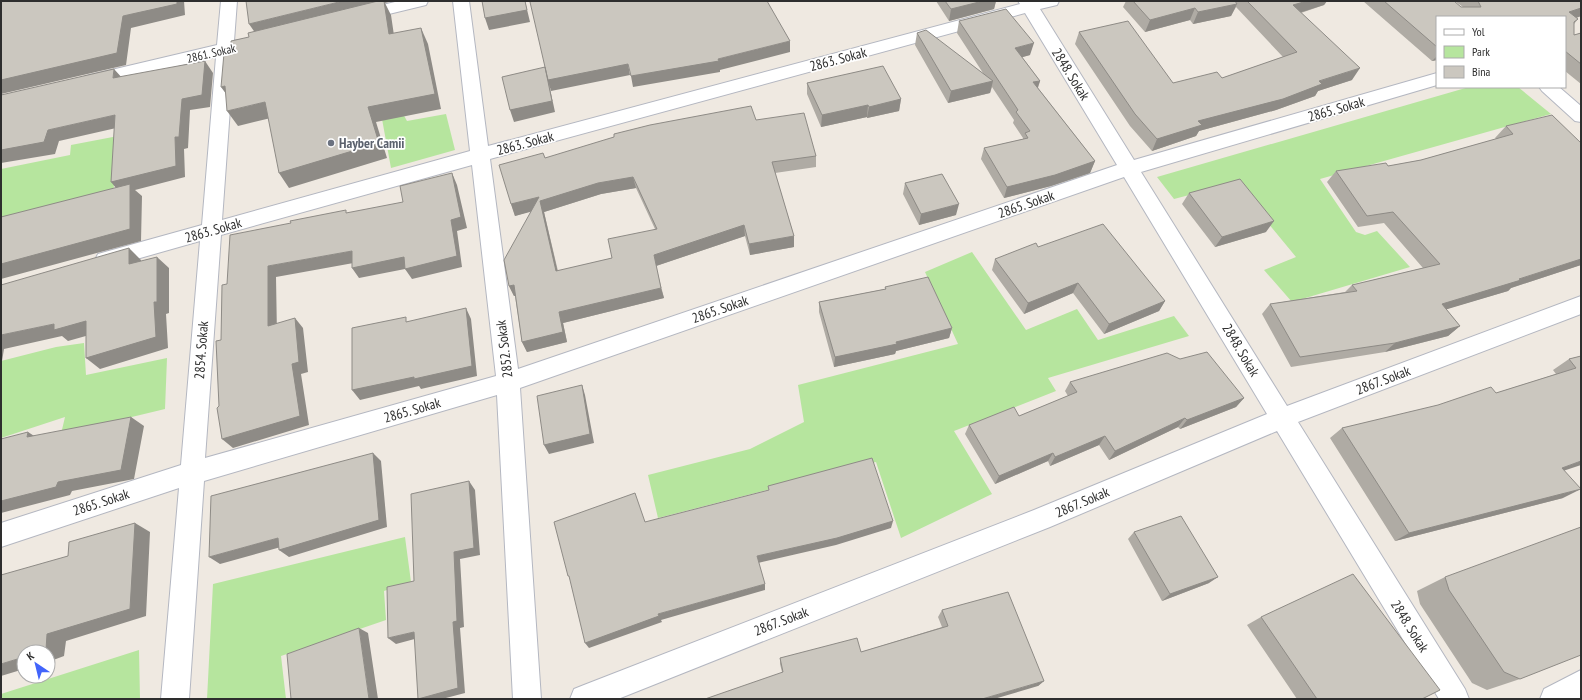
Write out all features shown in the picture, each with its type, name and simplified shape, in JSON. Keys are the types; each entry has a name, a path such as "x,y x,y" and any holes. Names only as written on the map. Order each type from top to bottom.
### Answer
{"street":[{"name":"2854. Sokak","path":"175,699 210,230 229,1"},
{"path":"342,20 420,1"},
{"name":"2852. Sokak","path":"461,1 508,382 527,699"},
{"name":"2863. Sokak","path":"91,264 1028,4 1051,1"},
{"name":"2848. Sokak","path":"1028,4 1455,699"},
{"name":"2861. Sokak","path":"71,86 257,41"},
{"name":"2865. Sokak","path":"1,535 192,473 508,382 1130,168 1436,79"},
{"path":"1549,88 1581,116"},
{"name":"2867. Sokak","path":"584,699 1041,519 1282,418 1581,305"},
{"path":"1554,699 1581,684"}],"green space":[{"path":"1466,88 1519,88 1551,114 1320,179 1356,232 1365,235 1377,231 1410,267 1292,302 1264,270 1296,257 1235,183 1174,199 1157,177"},
{"path":"402,112 407,121 446,114 455,150 391,168 382,119"},
{"path":"118,136 113,196 1,220 1,169 70,155 71,145"},
{"path":"972,252 1026,330 1077,309 1098,340 1174,316 1189,336 1048,378 1056,391 954,431 992,494 901,538 876,462 658,518 648,475 750,449 804,422 798,385 958,344 925,272"},
{"path":"84,343 86,375 167,358 165,409 61,434 65,417 1,438 1,361 56,347"},
{"path":"405,537 411,582 384,591 386,620 281,656 286,699 207,699 213,584"},
{"path":"139,650 140,699 1,699 1,694 32,684 56,684 56,676"}],"building":[{"path":"1,1 177,1 177,4 123,16 117,53 1,80"},
{"path":"246,1 343,1 249,24"},
{"path":"378,1 384,1 389,34 421,28 435,94 368,107 379,143 279,173 265,102 227,111 225,86 221,87 224,53 232,52 231,41 249,37 248,33"},
{"path":"482,1 525,1 527,10 485,18"},
{"path":"767,1 790,41 718,59 719,61 631,76 628,64 548,80 530,2"},
{"path":"945,1 983,1 951,9"},
{"path":"1133,1 1235,1 1237,4 1198,12 1195,8 1150,20"},
{"path":"1247,1 1307,1 1293,5 1360,68 1319,81 1322,84 1283,99 1198,121 1202,125 1157,139 1135,114 1079,32 1128,21 1173,83 1217,72 1222,78 1297,52"},
{"path":"1384,1 1454,1 1461,7 1481,7 1478,1 1581,1 1581,8 1569,12 1578,19 1574,22 1574,35 1581,33 1581,64 1566,52 1566,16 1436,16 1436,46"},
{"path":"1006,9 1034,43 1015,48 1040,81 1033,82 1095,161 1055,175 1007,187 984,148 1028,138 1025,133 1030,131 1016,112 1018,110 959,21"},
{"path":"926,30 993,81 951,91 917,33"},
{"path":"205,61 202,95 182,99 179,137 175,137 176,166 111,182 115,115 48,130 44,142 1,150 1,95 114,69 113,78"},
{"path":"883,66 901,99 869,107 868,105 822,115 807,83"},
{"path":"545,67 552,101 510,110 502,77"},
{"path":"751,106 756,120 804,113 816,156 772,162 794,236 749,244 744,225 654,255 661,288 559,312 563,332 522,342 514,285 509,286 504,260 539,197 511,204 499,165 543,153 545,158 614,137 614,134 650,125","holes":["633,177 657,229 608,239 612,258 556,271 540,201 598,183"]},
{"path":"1552,115 1581,143 1581,259 1519,279 1521,280 1442,304 1460,326 1395,343 1300,357 1270,304 1357,291 1352,285 1440,264 1393,212 1367,216 1336,171 1386,163 1388,166 1421,160 1513,134 1506,126"},
{"path":"452,173 461,217 451,220 457,256 405,269 404,257 352,268 352,251 268,266 268,326 295,318 299,362 292,364 300,416 222,439 217,408 219,406 216,341 221,340 222,285 227,284 230,235 346,210 346,213 403,202 400,186"},
{"path":"942,174 959,204 921,214 905,183"},
{"path":"1240,179 1274,221 1222,237 1189,193"},
{"path":"130,184 130,229 1,264 1,217"},
{"path":"1103,224 1165,301 1109,324 1078,283 1028,303 995,259 1036,243 1038,247"},
{"path":"129,248 129,264 157,257 157,302 154,302 156,337 86,358 86,321 54,330 54,324 1,335 1,285"},
{"path":"928,277 952,328 896,342 897,344 835,357 819,302 886,289 885,287"},
{"path":"466,308 472,366 414,379 414,377 352,390 352,328 406,317 406,322"},
{"path":"1207,352 1244,398 1187,420 1185,418 1115,451 1105,436 1055,457 1053,453 999,476 969,425 1014,407 1019,416 1077,392 1070,382 1167,353 1180,359"},
{"path":"1581,356 1581,461 1562,468 1581,489 1409,533 1342,428 1438,405 1491,387 1496,393 1576,368 1569,359"},
{"path":"582,385 590,434 544,445 537,396"},
{"path":"131,417 121,470 58,482 56,487 1,501 1,439 28,432 27,437"},
{"path":"373,453 379,520 279,550 278,538 209,557 211,496"},
{"path":"872,458 893,521 837,538 757,556 765,584 658,614 659,616 585,643 554,522 635,493 645,522 769,490 768,486"},
{"path":"469,481 474,548 454,552 457,621 453,622 458,688 418,699 414,632 388,638 387,587 414,581 411,494"},
{"path":"1181,516 1218,577 1170,594 1134,532"},
{"path":"135,523 130,609 47,634 46,644 16,644 16,659 1,664 1,575 68,556 69,542"},
{"path":"1581,527 1581,655 1520,679 1504,672 1449,590 1445,577"},
{"path":"1353,574 1440,690 1422,699 1317,699 1261,617"},
{"path":"1008,592 1044,681 982,699 705,699 783,672 780,658 857,638 861,652 948,626 942,610"},
{"path":"359,628 369,699 291,699 287,654"}],"place":[{"name":"Hayber Camii","path":"331,143"}]}
